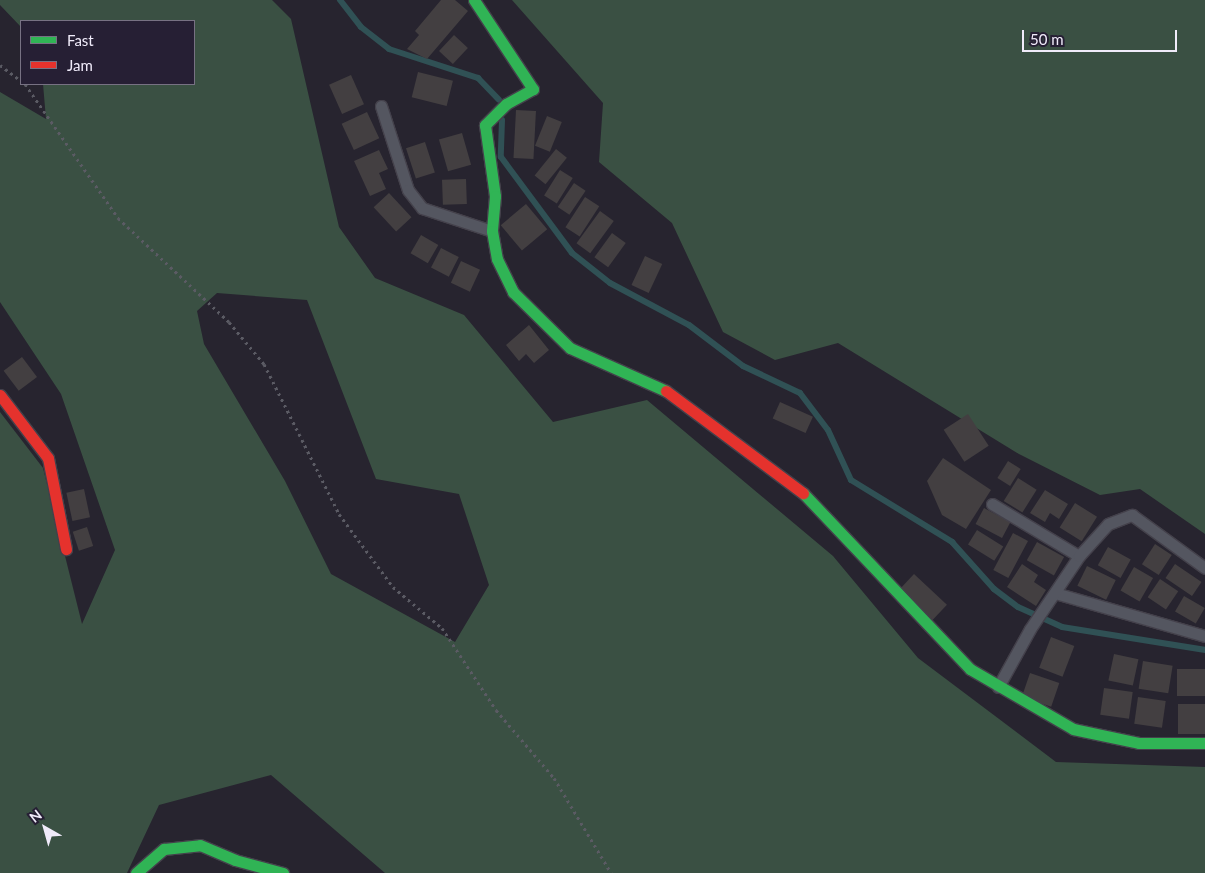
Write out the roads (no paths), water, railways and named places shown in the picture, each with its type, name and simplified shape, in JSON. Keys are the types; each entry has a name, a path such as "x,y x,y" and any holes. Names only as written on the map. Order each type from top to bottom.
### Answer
{"street":[{"path":"474,0 533,89 506,104 485,125 496,196 492,231 497,259 513,292 570,348 657,384 801,491 970,669 1073,729 1139,743 1205,743"},
{"path":"0,395 48,458 66,549"},
{"path":"136,873 164,849 200,845 235,860 283,873"}],"lane":[{"path":"381,106 408,190 422,208 492,231"},
{"path":"992,504 1079,556"},
{"path":"998,687 1030,629 1056,593 1079,556 1108,524 1132,515 1205,568"},
{"path":"1056,593 1205,636"}],"waterway":[{"path":"340,0 361,27 389,49 478,78 499,100"},
{"path":"502,120 501,157 572,253 610,283 689,325 743,366 800,393 828,430 851,480 952,542 994,589 1018,607 1062,627 1205,650"}]}
